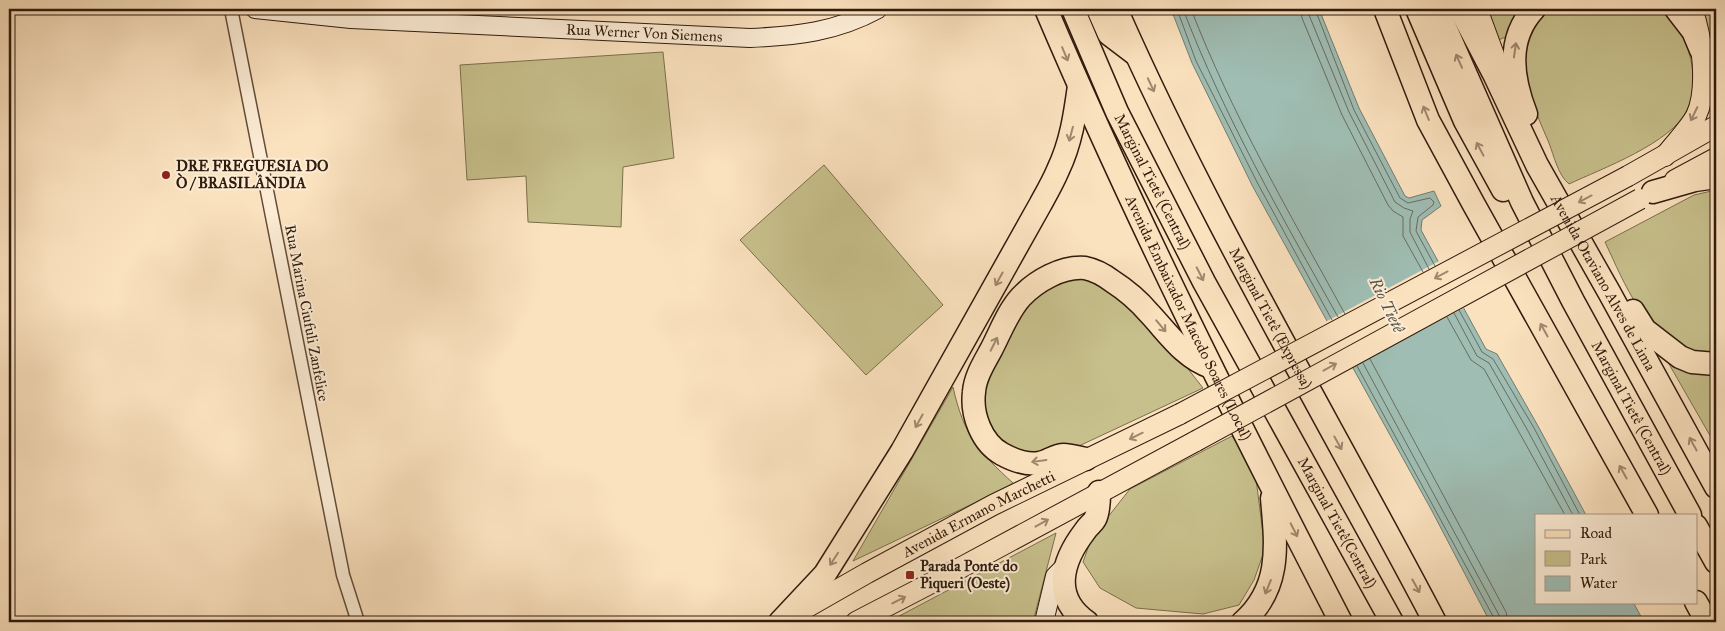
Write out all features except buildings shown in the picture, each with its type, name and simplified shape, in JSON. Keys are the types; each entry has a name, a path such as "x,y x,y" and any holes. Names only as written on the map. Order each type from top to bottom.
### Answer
{"highway":[{"name":"Avenida Embaixador Macedo Soares (Local)","path":"1046,9 1079,86 1211,367 1341,622"},
{"name":"Marginal Tietê (Central)","path":"1074,9 1117,112 1241,350 1282,423"},
{"path":"1098,9 1109,34 1137,56"},
{"name":"Marginal Tietê (Expressa)","path":"1116,9 1183,152 1435,622"},
{"path":"1385,9 1428,120 1646,514"},
{"path":"1417,9 1465,121 1547,268 1573,301"},
{"path":"1436,9 1522,202 1573,301"},
{"name":"Avenida Otaviano Alves de Lima","path":"1460,9 1496,76 1537,165 1716,487"},
{"path":"1534,9 1518,32 1514,56 1515,77 1521,102 1538,147 1537,165"},
{"path":"1676,9 1693,31 1701,50"},
{"path":"781,622 825,574 902,452 1040,205 1068,146 1074,123 1079,86"},
{"path":"1646,195 1695,180 1716,176"},
{"path":"1086,459 1064,455 1038,463 1017,461 1001,454 986,440 977,422 974,411 974,392 979,372 1020,298 1038,284 1053,274 1069,269 1084,268 1099,272 1127,291 1193,359 1211,367"},
{"path":"1609,292 1627,300 1646,330 1680,357 1692,362 1716,364"},
{"name":"Marginal Tietê (Central)","path":"1573,301 1689,514"},
{"name":"Marginal Tietê(Central)","path":"1282,423 1392,622"},
{"path":"1243,622 1258,606 1271,578 1275,562 1271,487"},
{"path":"1087,622 1079,617 1071,607 1064,591 1063,579 1065,566 1080,539 1097,517 1099,492"},
{"path":"1698,530 1716,562"},
{"path":"1697,604 1707,622"}],"main road":[{"name":"Avenida Otaviano Alves de Lima","path":"1478,9 1494,55 1496,76"},
{"path":"1665,156 1696,115 1701,97 1703,75 1701,50 1698,25 1692,9"},
{"name":"Avenida Ermano Marchetti","path":"781,622 860,576 984,509 1180,414 1628,176 1716,126"},
{"path":"856,622 1196,441 1716,158"}],"street":[{"name":"Rua Marina Ciufuli Zanfelice","path":"231,9 342,575 358,622"},
{"name":"Rua Werner Von Siemens","path":"256,9 351,19 750,38 792,36 819,32 862,17 878,9"},
{"path":"1044,622 1055,576 1065,566"}],"green space":[{"path":"1485,9 1521,9 1508,36 1496,41"},
{"path":"1551,9 1663,9 1682,35 1691,58 1693,71 1693,88 1687,110 1679,122 1667,133 1634,154 1569,184 1559,170 1531,99 1525,69 1526,53 1530,38 1539,21"},
{"path":"1698,9 1716,9 1716,63 1708,34"},
{"path":"663,52 674,158 623,167 621,227 528,222 526,176 467,180 460,65"},
{"path":"1716,63 1716,114 1711,116"},
{"path":"824,165 943,305 866,375 740,240"},
{"path":"1716,190 1716,355 1713,355 1694,351 1677,344 1662,334 1649,321 1638,307 1620,275 1605,242 1694,195"},
{"path":"1074,273 1134,300 1203,388 1081,445 1057,453 1037,454 1015,449 996,439 984,419 980,395 1028,295"},
{"path":"1671,361 1716,373 1716,446 1669,364"},
{"path":"953,387 962,418 974,442 1014,484 853,561"},
{"path":"1232,436 1255,471 1265,549 1254,580 1239,605 1203,614 1136,608 1100,588 1083,562 1092,537 1130,489"},
{"path":"1056,533 1033,622 888,622"}],"water":[{"name":"Rio Tietê","path":"1171,9 1319,9 1359,108 1405,196 1409,198 1434,191 1441,206 1422,220 1421,230 1486,349 1497,354 1585,514 1535,514 1535,604 1634,604 1644,622 1490,622 1432,511 1253,187 1192,63"}],"pier":[{"path":"1441,260 1466,307 1350,368 1325,322"}],"place":[{"name":"DRE FREGUESIA DO Ò / BRASILÂNDIA","path":"166,175"},
{"name":"Parada Ponte do Piqueri (Oeste)","path":"910,575"}]}
